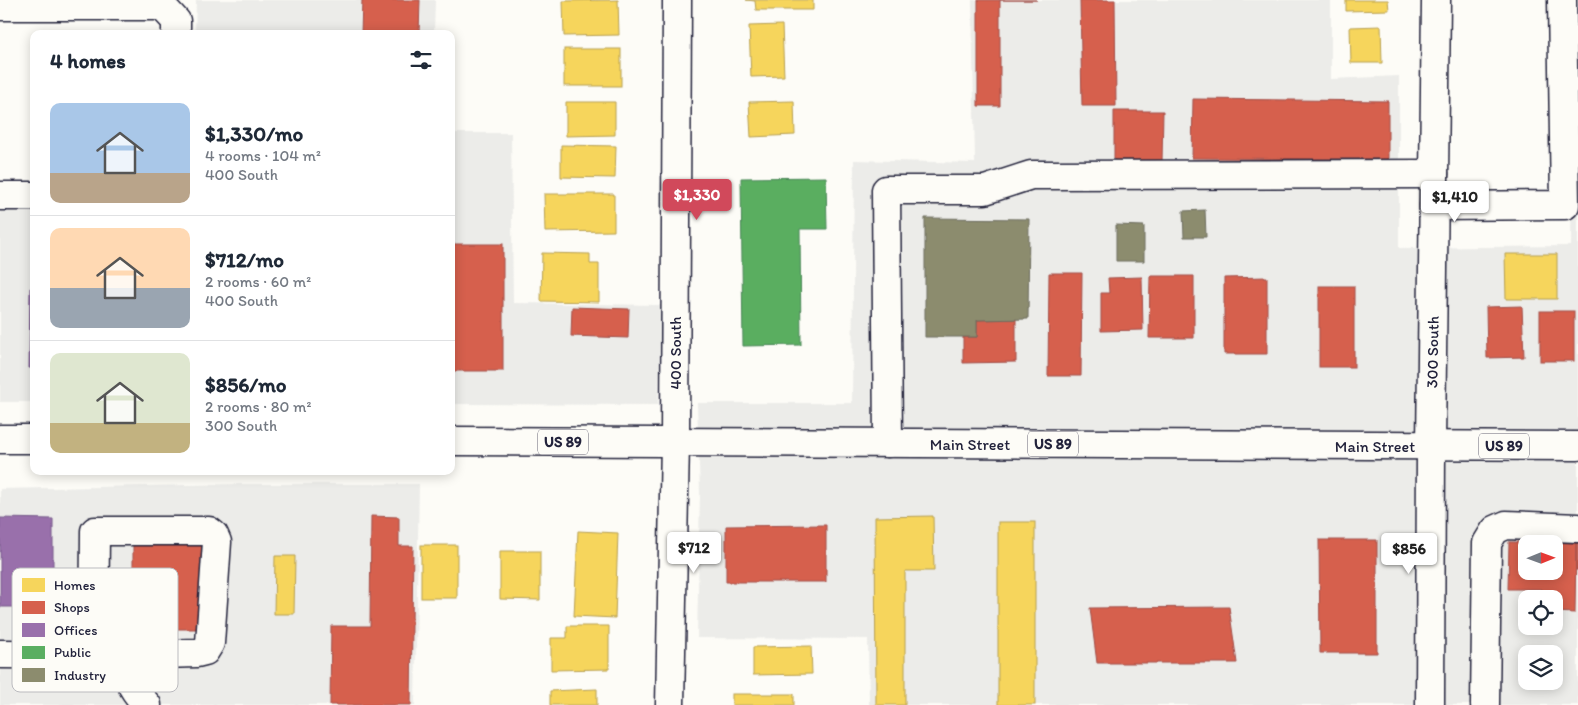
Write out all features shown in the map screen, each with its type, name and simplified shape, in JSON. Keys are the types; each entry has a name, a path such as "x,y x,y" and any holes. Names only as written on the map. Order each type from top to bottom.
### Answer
{"main road":[{"name":"400 South","path":"670,705 675,442 677,0"},
{"name":"300 South","path":"1430,705 1436,0"},
{"path":"1434,206 1564,205 1562,0"},
{"path":"0,6 162,6 176,21 176,30"},
{"path":"888,444 886,190 985,190 1031,174 1434,174"},
{"path":"0,196 30,196"},
{"path":"0,439 30,439"},
{"name":"Main Street","path":"455,442 1578,446"},
{"path":"1485,705 1487,543 1495,530 1506,526 1578,528"},
{"path":"95,568 95,531 209,531 214,535 217,542 210,644 205,651 178,654"},
{"path":"136,692 148,705"}],"shaded area":[{"path":"196,0 435,0 434,30 195,30"},
{"path":"972,0 1331,0 1331,79 1399,76 1399,248 1571,246 1573,88 1578,88 1578,705 869,705 868,639 697,638 700,493 697,403 852,403 854,160 975,163"},
{"path":"455,133 511,133 513,303 661,305 658,405 455,404"},
{"path":"30,185 30,402 0,402 0,186"},
{"path":"238,484 419,484 415,705 0,705 0,489"}],"building: Homes":[{"path":"618,0 619,35 564,36 563,1"},
{"path":"746,0 813,0 813,10 756,10 755,1"},
{"path":"1346,0 1388,0 1389,10 1346,11"},
{"path":"782,25 784,76 751,77 749,26"},
{"path":"1381,26 1382,63 1351,63 1350,27"},
{"path":"564,49 621,49 621,86 564,86"},
{"path":"794,101 795,135 751,137 749,102"},
{"path":"566,102 615,102 615,135 566,136"},
{"path":"561,145 616,146 615,178 561,177"},
{"path":"544,194 614,194 614,231 545,232"},
{"path":"542,253 590,254 590,264 599,264 599,302 541,301"},
{"path":"1505,254 1557,254 1557,299 1506,299"},
{"path":"933,516 934,571 905,571 905,705 876,705 875,517"},
{"path":"998,522 1035,522 1035,705 998,705"},
{"path":"578,531 618,533 615,618 574,616"},
{"path":"421,545 457,545 457,598 421,598"},
{"path":"500,551 540,551 540,600 500,599"},
{"path":"275,556 295,556 294,614 274,614"},
{"path":"567,626 609,626 609,669 551,670 551,638 567,638"},
{"path":"811,646 812,674 753,675 753,647"},
{"path":"597,689 597,705 550,705 550,691"},
{"path":"732,694 794,694 794,705 732,705"}],"building: Shops":[{"path":"362,0 420,0 419,30 361,30"},
{"path":"978,0 1000,0 1000,106 978,106"},
{"path":"1080,0 1115,0 1116,106 1082,106"},
{"path":"1193,99 1388,101 1388,159 1192,158"},
{"path":"1114,111 1163,111 1162,162 1114,161"},
{"path":"455,244 503,244 503,371 455,371"},
{"path":"1049,273 1082,273 1081,376 1048,376"},
{"path":"1150,276 1194,276 1194,338 1149,338"},
{"path":"1142,277 1143,330 1101,331 1101,293 1109,293 1108,278"},
{"path":"1267,277 1267,354 1224,354 1224,278"},
{"path":"1319,286 1354,286 1354,367 1319,367"},
{"path":"1522,306 1524,357 1487,358 1486,307"},
{"path":"572,307 629,309 628,338 571,336"},
{"path":"1540,311 1574,311 1574,361 1540,361"},
{"path":"1016,319 1016,362 963,363 963,337 977,337 977,320"},
{"path":"371,516 399,517 399,546 413,546 411,705 330,705 331,626 370,626"},
{"path":"826,525 826,582 726,582 726,526"},
{"path":"133,538 202,538 202,629 178,629 178,568 133,568"},
{"path":"1319,540 1377,540 1377,653 1320,653"},
{"path":"1509,542 1518,542 1518,580 1563,580 1563,543 1576,543 1575,613 1563,612 1563,590 1508,589"},
{"path":"1576,543 1578,543 1578,570 1576,570"},
{"path":"1229,607 1237,663 1097,663 1090,608"}],"building: Offices":[{"path":"30,288 30,368 29,368"},
{"path":"0,518 53,519 53,568 12,568 12,607 0,607"}],"building: Public":[{"path":"826,177 827,229 800,229 801,345 743,346 741,178"}],"building: Industry":[{"path":"1205,210 1206,237 1184,237 1183,211"},
{"path":"925,218 1029,219 1028,319 977,320 977,337 925,337"},
{"path":"1116,225 1144,226 1144,261 1116,261"}]}
